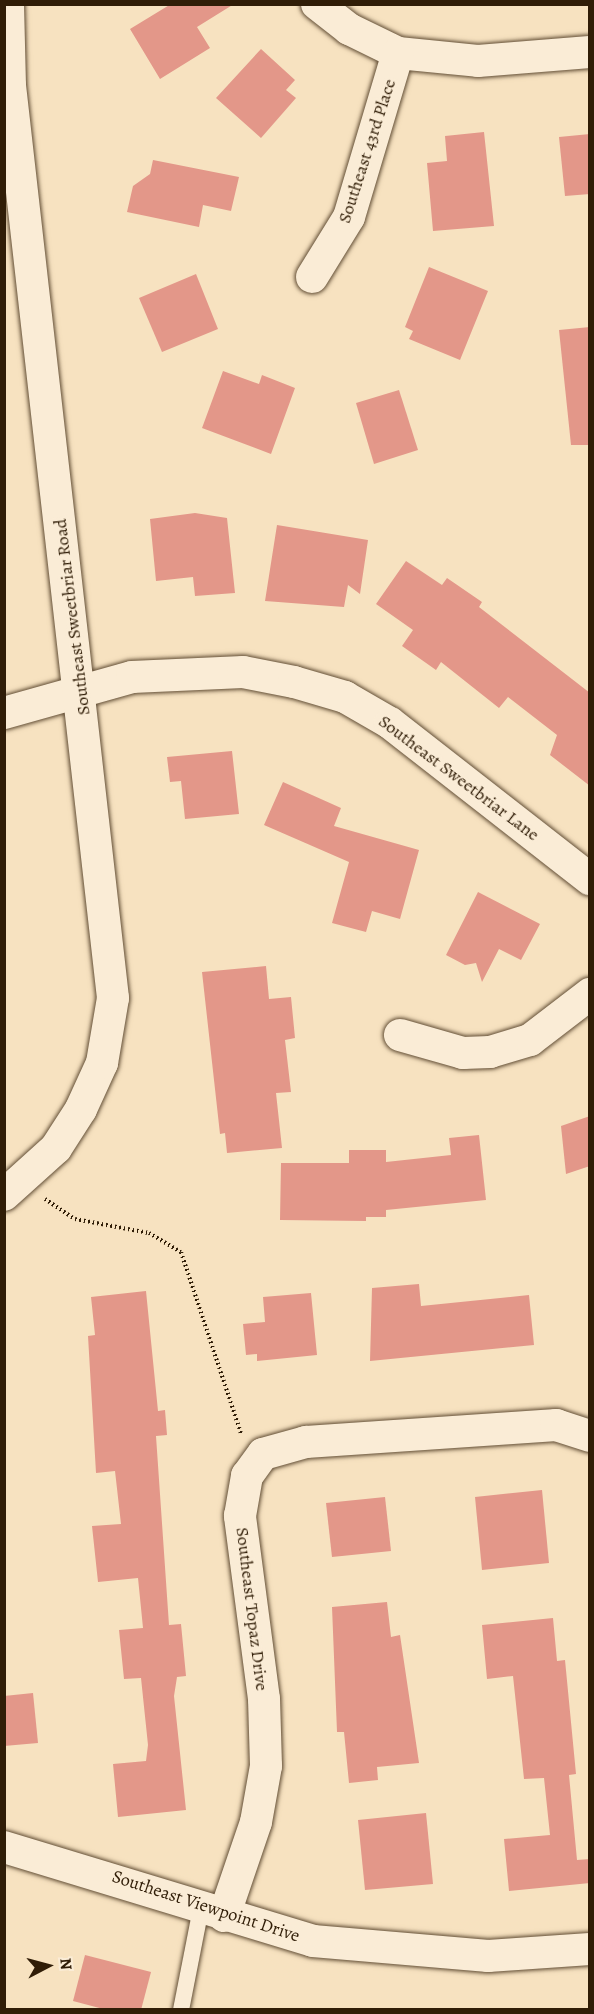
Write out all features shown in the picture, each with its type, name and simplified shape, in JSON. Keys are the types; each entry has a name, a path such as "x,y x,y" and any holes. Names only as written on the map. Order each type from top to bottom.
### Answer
{"street":[{"name":"Southeast Sweetbriar Road","path":"8,4 16,244 80,688 111,955 110,1029 81,1109 56,1148 15,1187"},
{"path":"317,4 349,29 398,53 478,60 590,52"},
{"name":"Southeast 43rd Place","path":"312,277 349,217 398,53"},
{"name":"Southeast Sweetbriar Lane","path":"4,712 80,688 132,677 243,672 345,697 390,723 590,879"},
{"path":"400,1035 463,1053 490,1052 530,1040 590,994"},
{"path":"263,1454 306,1442 556,1425 590,1436"},
{"name":"Southeast Topaz Drive","path":"213,1912 256,1822 266,1766 264,1700 240,1516 247,1476 263,1454"},
{"name":"Southeast Viewpoint Drive","path":"4,1846 213,1912 314,1941 405,1952 488,1956 590,1949"}],"lane":[{"path":"181,2010 213,1912"}],"path":[{"path":"15,1187 75,1219 149,1233 182,1252 231,1411 242,1435 263,1454"}],"building":[{"path":"171,4 234,4 197,27 210,48 160,79 130,29"},
{"path":"261,49 295,80 286,90 296,98 261,138 216,98"},
{"path":"484,132 494,226 433,231 427,163 447,161 445,136"},
{"path":"590,134 590,194 565,196 559,137"},
{"path":"153,160 239,177 231,211 203,205 199,227 127,212 133,186 150,174"},
{"path":"429,267 488,291 460,360 409,339 413,331 405,327"},
{"path":"196,274 218,329 162,352 139,298"},
{"path":"590,327 590,445 571,445 559,330"},
{"path":"223,371 259,384 262,375 295,388 271,454 202,428"},
{"path":"399,390 418,450 374,464 356,403"},
{"path":"195,513 227,518 235,593 195,596 193,577 156,581 150,519"},
{"path":"277,525 368,540 360,594 348,585 344,607 265,601"},
{"path":"406,561 442,585 447,578 482,602 479,607 590,693 590,786 550,755 557,735 508,697 499,708 441,662 436,670 402,646 413,630 376,604"},
{"path":"232,751 239,814 185,819 181,781 170,782 167,757"},
{"path":"283,782 341,808 334,826 419,850 400,919 372,911 366,932 332,923 349,862 264,825"},
{"path":"478,892 540,924 521,960 499,949 482,982 476,963 465,965 446,955"},
{"path":"266,966 269,999 291,997 295,1038 285,1040 291,1092 276,1093 282,1148 227,1153 225,1133 220,1134 202,972"},
{"path":"590,1116 590,1166 566,1174 561,1126"},
{"path":"479,1135 486,1200 386,1210 386,1217 366,1217 366,1221 280,1220 281,1163 349,1163 349,1150 386,1150 386,1162 451,1155 449,1138"},
{"path":"419,1284 421,1306 529,1295 534,1345 370,1361 372,1288"},
{"path":"146,1291 158,1411 165,1410 167,1435 156,1436 169,1625 181,1624 186,1676 177,1677 174,1696 186,1810 118,1817 113,1764 146,1761 148,1745 141,1678 124,1679 119,1630 143,1628 138,1578 98,1582 92,1526 121,1524 115,1471 96,1473 88,1336 95,1335 91,1297"},
{"path":"311,1293 317,1355 257,1361 257,1354 246,1355 243,1324 265,1322 263,1297"},
{"path":"542,1490 549,1563 482,1570 475,1497"},
{"path":"385,1497 391,1551 332,1557 326,1503"},
{"path":"387,1602 391,1637 400,1635 419,1763 377,1767 378,1780 349,1783 344,1732 337,1732 332,1607"},
{"path":"553,1618 557,1661 565,1660 576,1774 569,1775 577,1860 590,1859 590,1883 509,1891 504,1839 550,1835 544,1778 524,1779 513,1676 487,1679 482,1625"},
{"path":"33,1693 38,1743 4,1746 4,1696"},
{"path":"426,1813 433,1884 365,1890 358,1820"},
{"path":"85,1955 151,1972 141,2010 107,2010 73,2001"}]}
